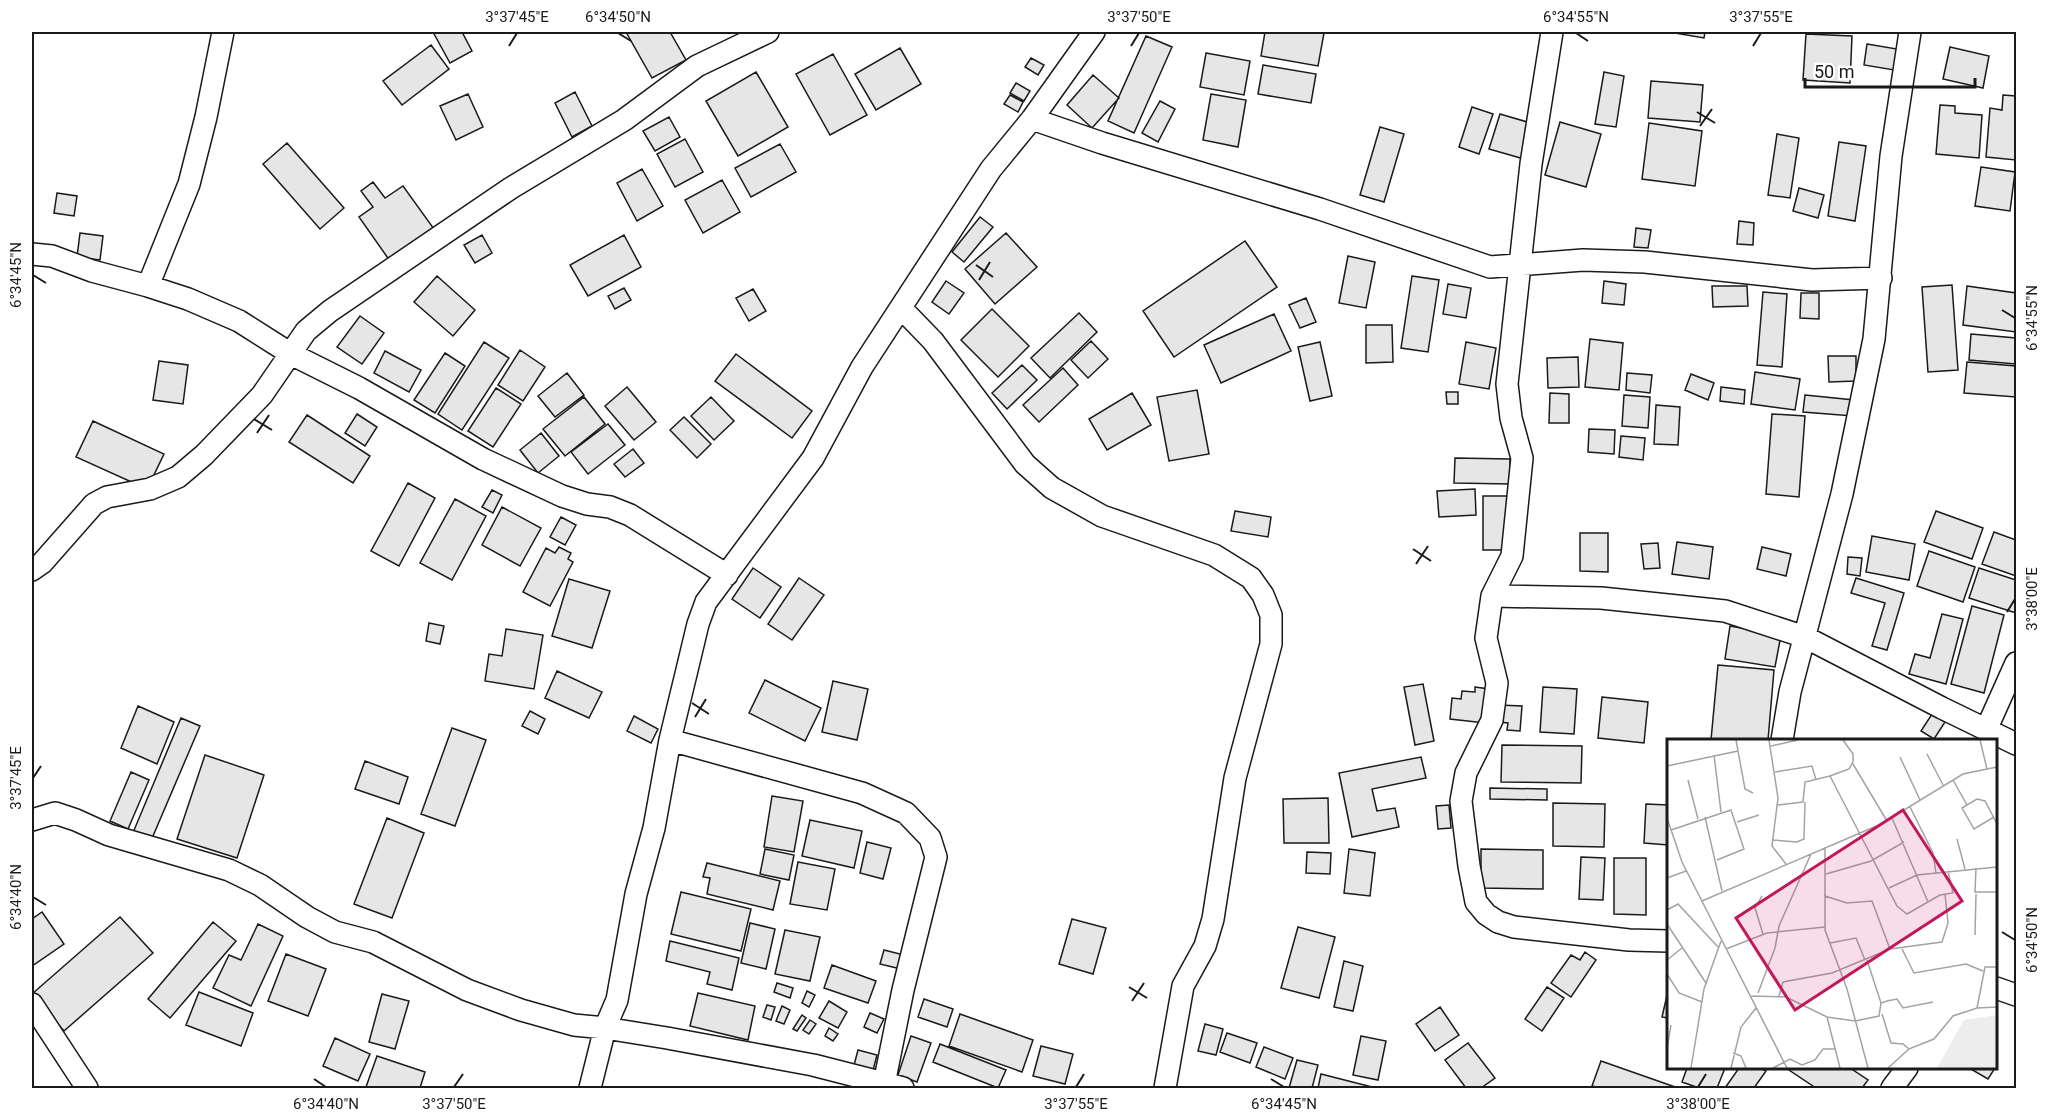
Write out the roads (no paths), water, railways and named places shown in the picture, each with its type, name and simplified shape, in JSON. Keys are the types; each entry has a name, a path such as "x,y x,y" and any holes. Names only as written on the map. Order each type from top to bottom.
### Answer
{"street":[{"path":"148,286 189,184 206,117 223,32"},
{"path":"32,570 42,563 93,504 107,497 150,489 178,477 204,455 262,395 306,331 330,311 511,188 624,120 697,66 768,32"},
{"path":"590,1089 605,1028 617,1000 636,894 654,828 670,740 698,624 706,602 813,458 862,367 902,309 991,169 1032,119 1094,32"},
{"path":"1552,32 1531,164 1507,384 1510,418 1521,458 1512,556 1492,596 1486,638 1497,683 1492,720 1466,773 1461,801 1469,866 1476,902 1486,914 1498,922 1514,927 1629,940 1667,941"},
{"path":"1782,739 1790,692 1842,494 1874,339 1891,156 1911,32"},
{"path":"1032,119 1102,143 1320,209 1490,267 1583,260 1645,262 1812,280 1881,278"},
{"path":"32,254 52,256 92,271 148,286 188,299 239,321 291,354 359,387 493,464 562,496 587,504 610,507 630,515 726,575"},
{"path":"902,309 933,340 1025,464 1052,488 1102,516 1214,555 1231,564 1251,578 1263,595 1271,615 1271,644 1235,778 1213,919 1205,946 1184,986 1165,1089"},
{"path":"1492,596 1601,598 1725,611 1805,637 2016,744"},
{"path":"1986,730 2016,663"},
{"path":"32,820 55,813 109,835 229,870 260,885 307,917 335,932 373,942 467,990 521,1010 563,1022 813,1065 894,1087 903,990 936,857 930,838 906,813 862,793 670,740"},
{"path":"1997,989 2016,995"},
{"path":"32,1004 87,1089"},
{"path":"1892,1089 1906,1069"}]}
